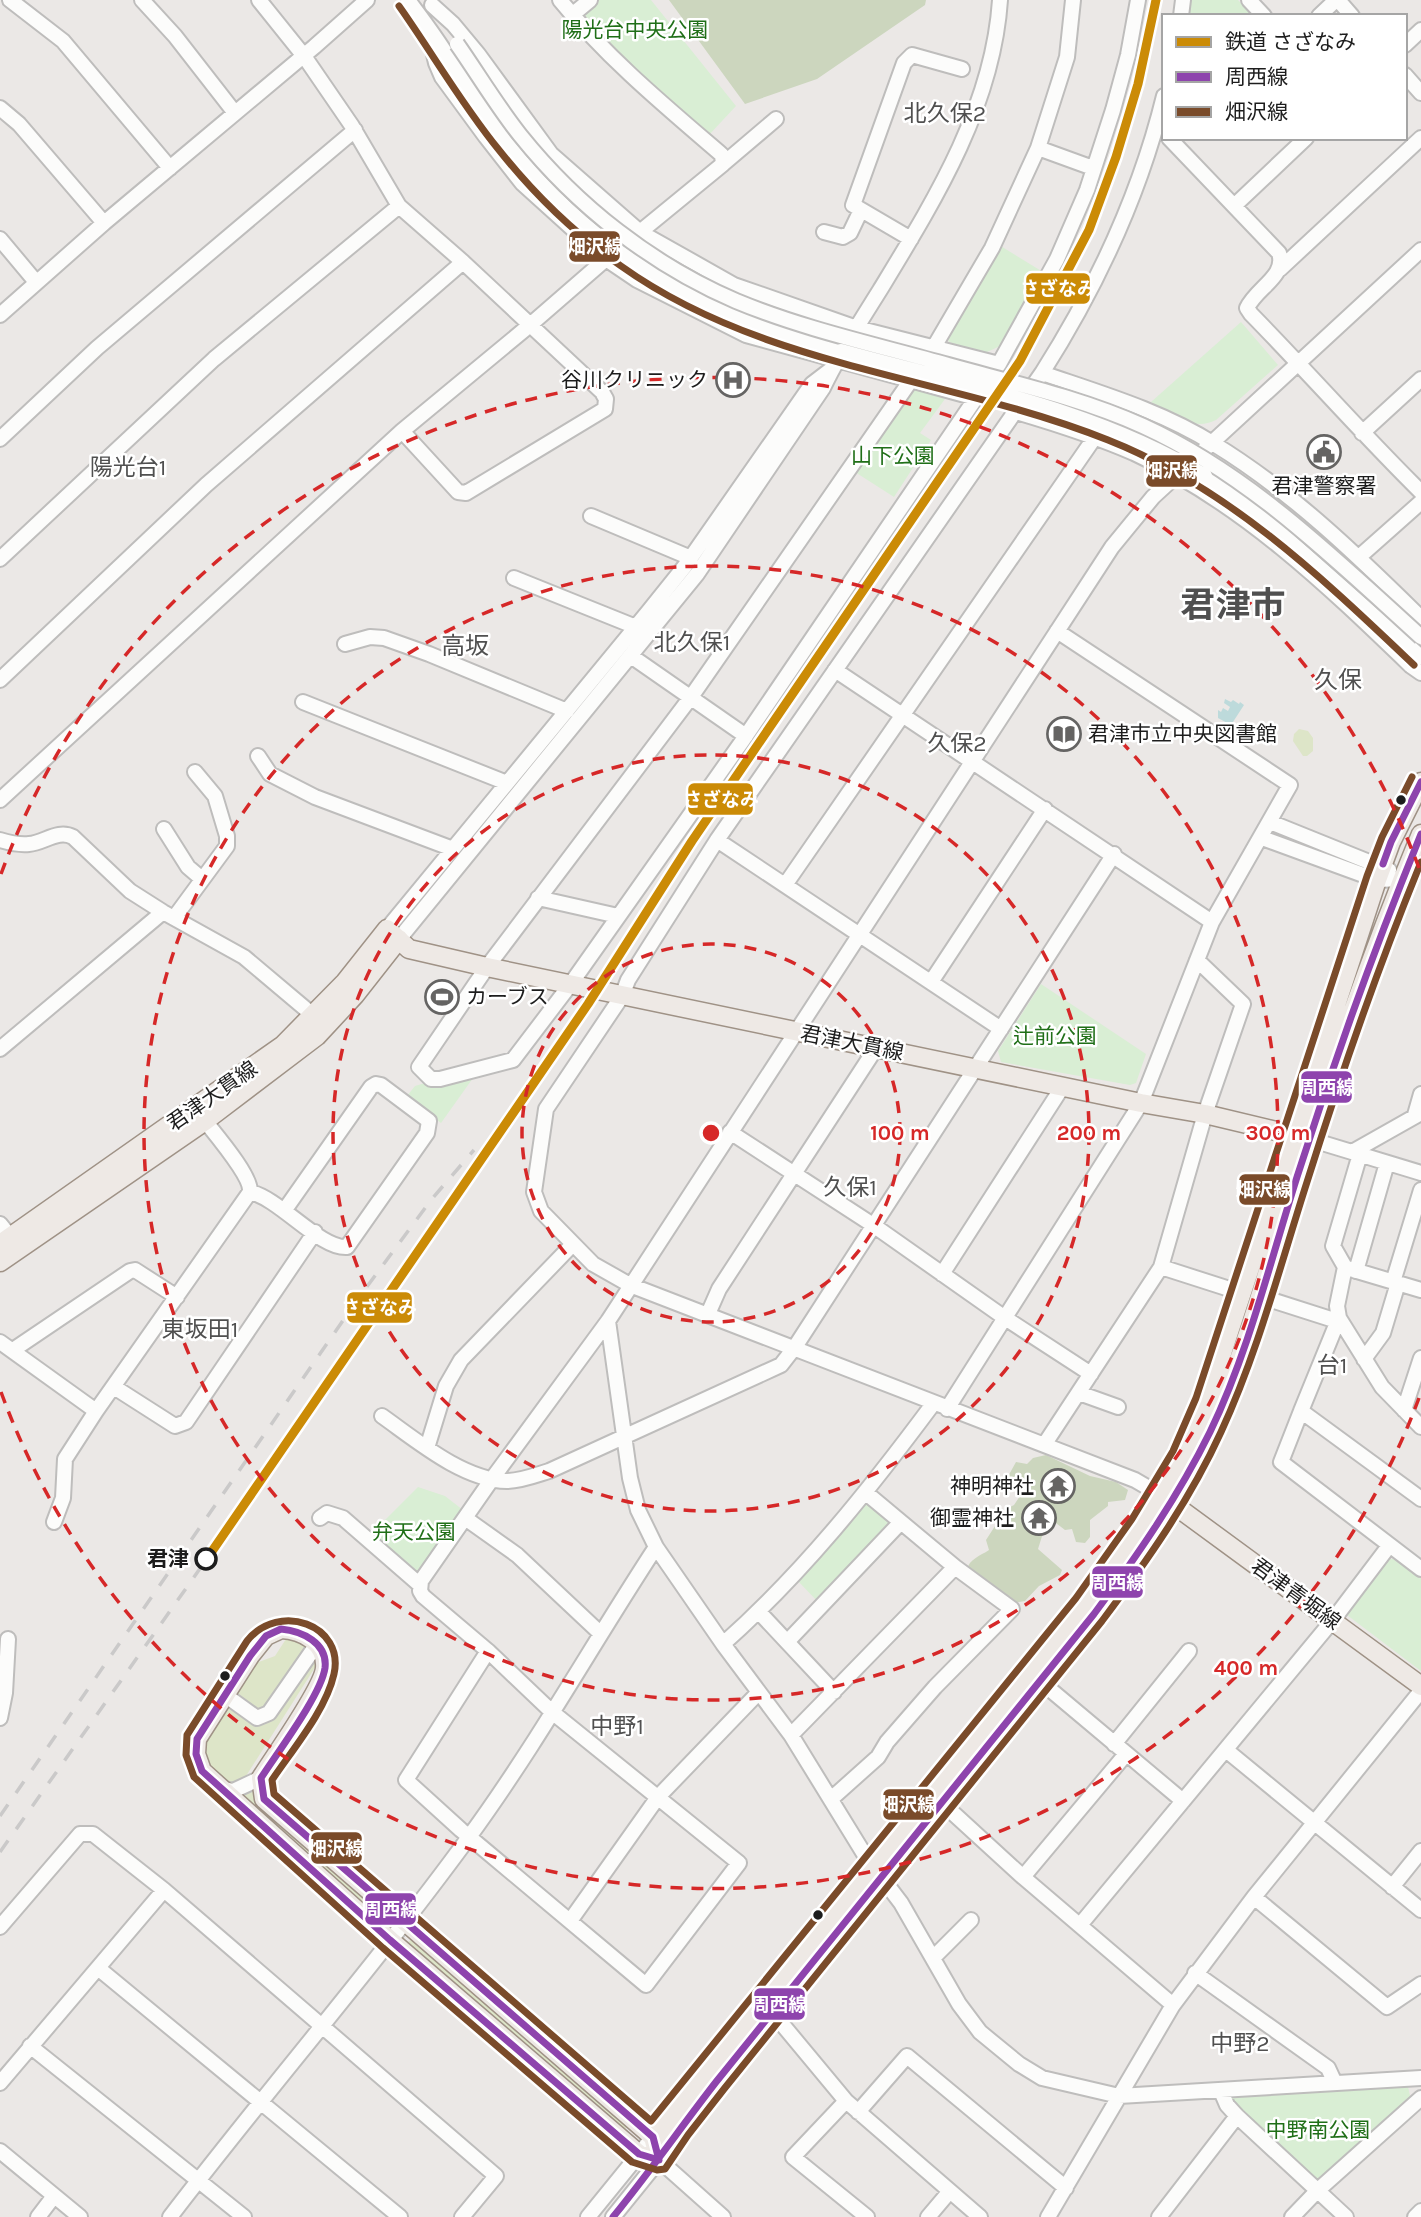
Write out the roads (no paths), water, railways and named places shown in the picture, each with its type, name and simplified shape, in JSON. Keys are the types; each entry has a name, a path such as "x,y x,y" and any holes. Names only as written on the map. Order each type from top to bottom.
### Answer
{"main road":[{"path":"653,2137 664,2118 876,1871 941,1802 1127,1571 1165,1498 1250,1295 1302,1137 1380,873 1391,842 1421,782"},
{"path":"1302,1137 1421,834"},
{"name":"君津大貫線","path":"0,1262 8,1238 355,995 393,934 409,948 487,967 1205,1114 1302,1137"},
{"name":"君津大貫線","path":"8,1238 205,1121 279,1067 321,1021"},
{"path":"659,2160 679,2129 772,2012 876,1871 1084,1604 1141,1525 1165,1498"},
{"name":"君津青堀線","path":"1165,1498 1333,1620 1421,1688"},
{"path":"281,1629 293,1630 307,1636 317,1644 325,1669 321,1680 261,1778 261,1793 269,1805 653,2137 659,2160 639,2154 390,1940 202,1772 196,1754 197,1739 266,1636 281,1629"}],"street":[{"path":"10,0 63,41 170,168"},
{"path":"142,0 175,36 235,113"},
{"path":"259,0 303,56 355,130 399,206 463,262 601,392 606,400 606,409 466,493 458,492 402,431"},
{"path":"0,315 367,0"},
{"path":"408,0 428,28 452,49 544,163 600,216 640,247 679,272 735,300 804,325 1042,391 1143,426 1189,449 1236,479 1275,509 1421,637"},
{"path":"560,0 582,27 656,98 722,155 723,164"},
{"path":"572,15 590,0"},
{"path":"393,934 697,575 823,388 954,160 989,69 998,30 1000,0"},
{"path":"1073,0 1067,57 1038,148 992,248 934,346 691,697 487,967 419,1067 431,1079 513,1060 570,985 746,736 999,364 1057,259 1087,190 1113,110 1139,0"},
{"path":"1249,0 1262,14"},
{"path":"1321,14 1337,0 1350,14"},
{"path":"430,3 453,24 478,54 551,154 640,232 734,285 857,328 999,364"},
{"path":"430,3 452,49 507,144 560,202 630,260 670,286 758,326 1048,408 1092,422 1170,456 1228,491 1266,520 1421,657"},
{"path":"428,28 442,77 522,183 606,259 637,280 746,335 834,365 912,380 976,398"},
{"path":"1407,42 1421,30"},
{"path":"911,239 853,205 904,63 912,55 962,69"},
{"path":"1407,77 1421,93"},
{"path":"0,108 19,124 104,223"},
{"path":"640,232 776,119"},
{"path":"1160,129 1105,259 1073,323 1042,373 717,840 628,980 622,996 546,1109 534,1192 541,1211 573,1244 601,1270 630,1285 1135,1480 1165,1498"},
{"path":"0,439 97,348 355,130"},
{"path":"1421,138 1280,269 1251,299 1247,308 1362,433 1421,492"},
{"path":"1234,206 1304,140"},
{"path":"1177,141 1279,253 1282,262 1280,269"},
{"path":"1038,148 1093,168"},
{"path":"0,559 215,359 399,206"},
{"path":"824,232 843,237 850,233 861,210"},
{"path":"0,239 36,282"},
{"path":"488,1651 406,1780 646,1985 739,1863 552,1712 488,1651 423,1596 419,1591 420,1585 492,1479 608,1321 1112,547 1153,497 1421,250"},
{"path":"0,800 402,431 606,259"},
{"path":"0,680 206,485 463,262"},
{"path":"393,934 453,849 691,558 812,384 834,365"},
{"path":"1042,373 1114,397 1213,443 1268,481 1359,557 1421,618"},
{"path":"1362,433 1421,379"},
{"path":"1013,411 1096,437 1178,476 1251,522 1328,586 1421,673"},
{"path":"785,885 1096,437"},
{"path":"1359,557 1421,502"},
{"path":"591,516 691,558"},
{"path":"514,578 636,627"},
{"path":"723,1644 759,1612 818,1551 864,1492 940,1406 1005,1318 1141,1103 1212,922 1290,785 1057,631"},
{"path":"345,644 370,637 384,638 567,711"},
{"path":"631,656 746,736"},
{"path":"835,670 1212,922"},
{"path":"303,702 507,783"},
{"path":"258,756 270,774 316,797 453,849"},
{"path":"0,1049 168,915 202,878 226,846 227,836 215,796 195,772"},
{"path":"931,982 1045,809"},
{"path":"1270,821 1380,873"},
{"path":"164,829 188,867 202,878"},
{"path":"0,840 30,844 66,834 73,837 130,891 244,957 321,1021"},
{"path":"1262,838 1402,879"},
{"path":"717,840 1001,1029"},
{"path":"382,1416 426,1448 464,1470 506,1481 549,1471 781,1364 795,1348 1114,854"},
{"path":"538,898 618,916"},
{"path":"1044,1446 1161,1267 1205,1114 1243,1004 1197,960"},
{"path":"708,1314 719,1289 876,1048"},
{"path":"250,1192 337,1247 347,1247 427,1133 429,1121 382,1085 376,1084 284,1212"},
{"path":"942,1274 1063,1086"},
{"path":"1421,1094 1418,1114 1356,1153 1333,1246 1351,1269 1421,1290"},
{"path":"54,1522 63,1498 65,1459 250,1192 251,1186 239,1167 205,1121"},
{"path":"730,1132 873,1225 1005,1318 1091,1374"},
{"path":"1302,1137 1421,1173"},
{"path":"1387,1163 1337,1306 1338,1320 1281,1462 1421,1569"},
{"path":"1364,1359 1383,1333 1421,1190"},
{"path":"114,1387 174,1426 187,1422 315,1232"},
{"path":"426,1448 446,1386 461,1360 573,1244"},
{"path":"1161,1267 1338,1320 1382,1387 1421,1427"},
{"path":"96,1411 6,1346 130,1271 135,1270 177,1297"},
{"path":"608,1321 630,1478 638,1510 656,1547 723,1644 791,1735 876,1871 901,1903 959,2004 980,2032 1018,2064 1042,2078 1119,2096 1222,2091 1334,2081 1421,2078"},
{"path":"1404,1410 1421,1358"},
{"path":"1079,1393 1118,1407"},
{"path":"1301,1411 1421,1499"},
{"path":"831,1799 878,1757 887,1742 935,1687 1012,1609 955,1567 864,1492"},
{"path":"320,1518 327,1513 342,1518 420,1585"},
{"path":"465,1518 517,1555 600,1633"},
{"path":"787,1642 901,1522"},
{"path":"1080,1925 1333,1620 1389,1545"},
{"path":"170,2217 469,1836 552,1712 656,1547"},
{"path":"791,1735 955,1567"},
{"path":"759,1612 834,1692"},
{"path":"0,1718 5,1693 8,1639"},
{"path":"225,1695 257,1718 264,1717 317,1644"},
{"path":"1114,1744 1189,1651"},
{"path":"1040,1681 1183,1801"},
{"path":"1048,2217 1173,2005 1195,1973 1421,1688"},
{"path":"570,1921 658,1797 759,1692"},
{"path":"1226,1750 1421,1910"},
{"path":"1023,1877 1126,1754"},
{"path":"218,1787 233,1791 261,1778"},
{"path":"941,1802 1023,1877 1173,2005"},
{"path":"0,1927 80,1834 93,1834 164,1890 496,2176 462,2217"},
{"path":"1392,1887 1421,1852"},
{"path":"0,2083 164,1890"},
{"path":"1254,1898 1387,2007 1421,1984"},
{"path":"933,1958 971,1920"},
{"path":"97,1968 400,2217"},
{"path":"1195,1973 1328,2068 1334,2081"},
{"path":"772,2012 846,2101 979,2217"},
{"path":"30,2046 244,2217"},
{"path":"859,2112 907,2056 1066,2188"},
{"path":"1222,2091 1227,2105 1237,2116 1346,2217"},
{"path":"1292,2217 1317,2191 1421,2098"},
{"path":"846,2101 793,2157 867,2217"},
{"path":"1159,2217 1237,2116"},
{"path":"589,2217 653,2137"},
{"path":"0,2151 80,2217"},
{"path":"613,2217 659,2160 723,2217"},
{"path":"928,2217 950,2191"},
{"path":"38,2217 54,2196"},
{"path":"1415,2217 1421,2211"}],"water":[{"path":"1225,699 1244,705 1231,725 1218,718 1218,710 1221,712 1223,708 1228,711 1230,707 1224,703"}],"railway":[{"path":"0,1816 360,1296 431,1200 474,1150"},
{"path":"0,1852 206,1560"}],"rail line":[{"name":"さざなみ","path":"206,1560 588,1004 692,841 1020,361 1089,230 1116,157 1138,84 1156,0"}],"place":[{"name":"谷川クリニック","path":"733,380"},
{"name":"君津警察署","path":"1324,452"},
{"name":"君津市立中央図書館","path":"1064,734"},
{"name":"カーブス","path":"442,997"},
{"name":"神明神社","path":"1058,1486"},
{"name":"御霊神社","path":"1039,1518"},
{"name":"君津","path":"206,1559"}],"district":[{"name":"北久保2","path":"945,113"},
{"name":"陽光台1","path":"128,467"},
{"name":"君津市","path":"1233,605"},
{"name":"北久保1","path":"692,642"},
{"name":"高坂","path":"465,646"},
{"name":"久保","path":"1338,680"},
{"name":"久保2","path":"957,743"},
{"name":"久保1","path":"850,1187"},
{"name":"東坂田1","path":"200,1329"},
{"name":"台1","path":"1332,1365"},
{"name":"中野1","path":"617,1726"},
{"name":"中野2","path":"1240,2043"}],"park label":[{"name":"陽光台中央公園","path":"635,30"},
{"name":"山下公園","path":"893,456"},
{"name":"辻前公園","path":"1055,1036"},
{"name":"弁天公園","path":"414,1532"},
{"name":"中野南公園","path":"1318,2130"}]}
